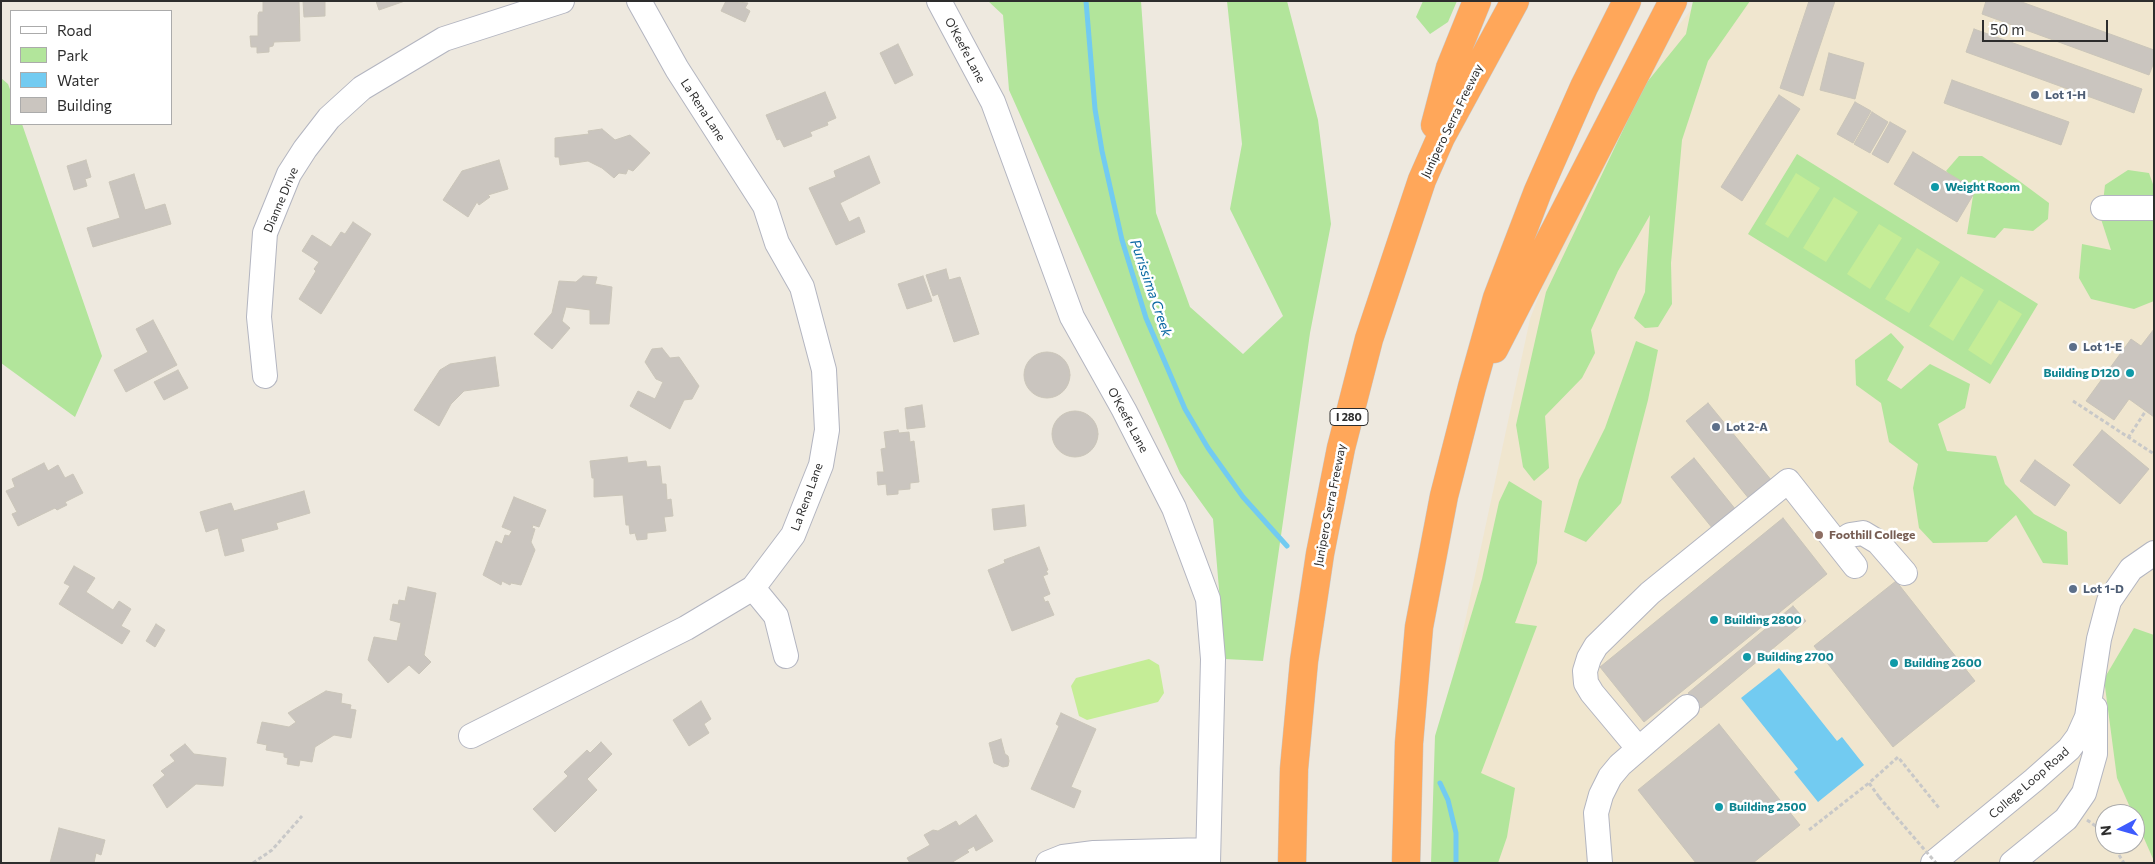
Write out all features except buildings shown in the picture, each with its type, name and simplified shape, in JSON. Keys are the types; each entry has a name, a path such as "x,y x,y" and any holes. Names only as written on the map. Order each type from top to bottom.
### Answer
{"highway":[{"path":"1422,180 1450,68 1477,1"},
{"name":"Junipero Serra Freeway","path":"1292,863 1294,769 1304,661 1320,554 1341,448 1369,339 1422,180 1441,137 1515,1"},
{"path":"1406,863 1410,743 1419,627 1444,496 1497,298 1538,191 1584,87 1627,1"},
{"path":"1472,387 1522,297 1673,1"}],"street":[{"name":"Dianne Drive","path":"265,376 259,317 265,233 289,174 304,149 329,118 362,88 444,39 562,1"},
{"name":"La Rena Lane","path":"471,736 686,628 753,588 793,535 821,465 827,430 824,370 802,287 777,243 765,206 677,69 639,1"},
{"name":"O'Keefe Lane","path":"939,1 992,102 1072,317 1124,410 1174,508 1208,599 1213,659 1207,856"},
{"path":"2103,208 2154,208"},
{"path":"1638,748 1592,693 1586,683 1585,670 1596,646 1650,593 1788,481 1855,566"},
{"path":"1838,543 1850,535 1863,533 1878,542 1905,574"},
{"name":"College Loop Road","path":"1934,863 2069,749 2078,737 2087,717 2099,639 2109,601 2131,569 2154,553"},
{"path":"753,588 776,616 786,656"},
{"path":"2012,863 2066,819 2084,793 2095,754 2095,666"},
{"path":"1600,863 1596,813 1601,794 1610,777 1638,748 1687,707"},
{"path":"1048,863 1063,857 1094,852 1207,856"}],"path":[{"path":"2073,401 2154,454"},
{"path":"2128,438 2146,412"},
{"path":"1809,830 1869,784 1898,757 1939,808"},
{"path":"1869,784 1934,863"},
{"path":"253,863 272,850 302,816"},
{"path":"2080,816 2095,825"}],"shaded area":[{"name":"Foothill College","path":"1698,1 2154,1 2154,863 1439,863 1437,752 1530,319 1609,113"}],"green space":[{"path":"988,1 1141,1 1156,213 1190,307 1243,354 1283,316 1230,209 1242,144 1227,1 1287,1 1318,120 1331,224 1310,333 1263,661 1225,659 1213,519 1180,473 1009,90 1003,15"},
{"path":"1423,1 1457,1 1448,22 1430,34 1416,17"},
{"path":"1693,1 1750,1 1708,61 1682,140 1671,263 1672,304 1658,327 1645,328 1634,318 1645,292 1650,215 1618,271 1591,330 1595,353 1582,378 1545,416 1549,468 1534,481 1523,467 1516,425 1546,292 1644,86 1686,34"},
{"path":"1,78 8,84 10,89 10,125 22,125 102,356 75,417 1,363"},
{"path":"1797,154 2038,304 1990,384 1748,234"},
{"path":"1959,156 1982,156 2018,180 2049,203 2048,219 2033,231 2004,228 1995,238 1967,234 1973,196 1946,171"},
{"path":"2128,170 2149,173 2154,187 2154,301 2134,309 2091,299 2079,278 2082,244 2111,250 2101,219 2105,185"},
{"path":"1796,173 1820,188 1788,238 1765,224"},
{"path":"1834,197 1858,212 1826,262 1803,248"},
{"path":"1879,224 1902,238 1870,289 1847,274"},
{"path":"1917,248 1940,262 1909,313 1885,299"},
{"path":"1961,276 1984,290 1953,341 1929,326"},
{"path":"1999,300 2022,314 1991,365 1968,350"},
{"path":"1891,333 1904,347 1887,380 1901,389 1930,364 1970,384 1965,408 1938,424 1947,451 1996,456 2005,484 2034,514 2067,532 2068,565 2043,563 2016,515 1987,542 1933,543 1919,528 1913,488 1918,464 1889,442 1881,403 1856,385 1855,360"},
{"path":"1636,341 1658,350 1648,400 1621,503 1586,542 1564,532 1579,480 1605,428"},
{"path":"1509,481 1542,501 1537,563 1515,623 1537,626 1481,773 1515,788 1507,837 1498,863 1431,863 1435,736 1482,579 1499,502"},
{"path":"2134,628 2154,635 2154,861 2145,841 2145,804 2129,804 2117,778 2104,679"},
{"path":"1149,659 1159,665 1164,693 1158,702 1087,720 1079,716 1071,686 1076,678"}],"water":[{"path":"1779,668 1837,741 1842,737 1864,765 1818,802 1794,772 1798,769 1741,698"}],"waterway":[{"name":"Purissima Creek","path":"1086,1 1095,109 1102,151 1122,240 1146,318 1185,409 1208,448 1243,497 1287,546"},
{"name":"Purissima Creek","path":"1440,783 1448,800 1456,833 1456,863"}],"place":[{"name":"Lot 1-H","path":"2035,95"},
{"name":"Weight Room","path":"1935,187"},
{"name":"Lot 1-E","path":"2073,347"},
{"name":"Building D120","path":"2130,373"},
{"name":"Lot 2-A","path":"1716,427"},
{"name":"Foothill College","path":"1819,535"},
{"name":"Lot 1-D","path":"2073,589"},
{"name":"Building 2800","path":"1714,620"},
{"name":"Building 2700","path":"1747,657"},
{"name":"Building 2600","path":"1894,663"},
{"name":"Building 2500","path":"1719,807"}]}
